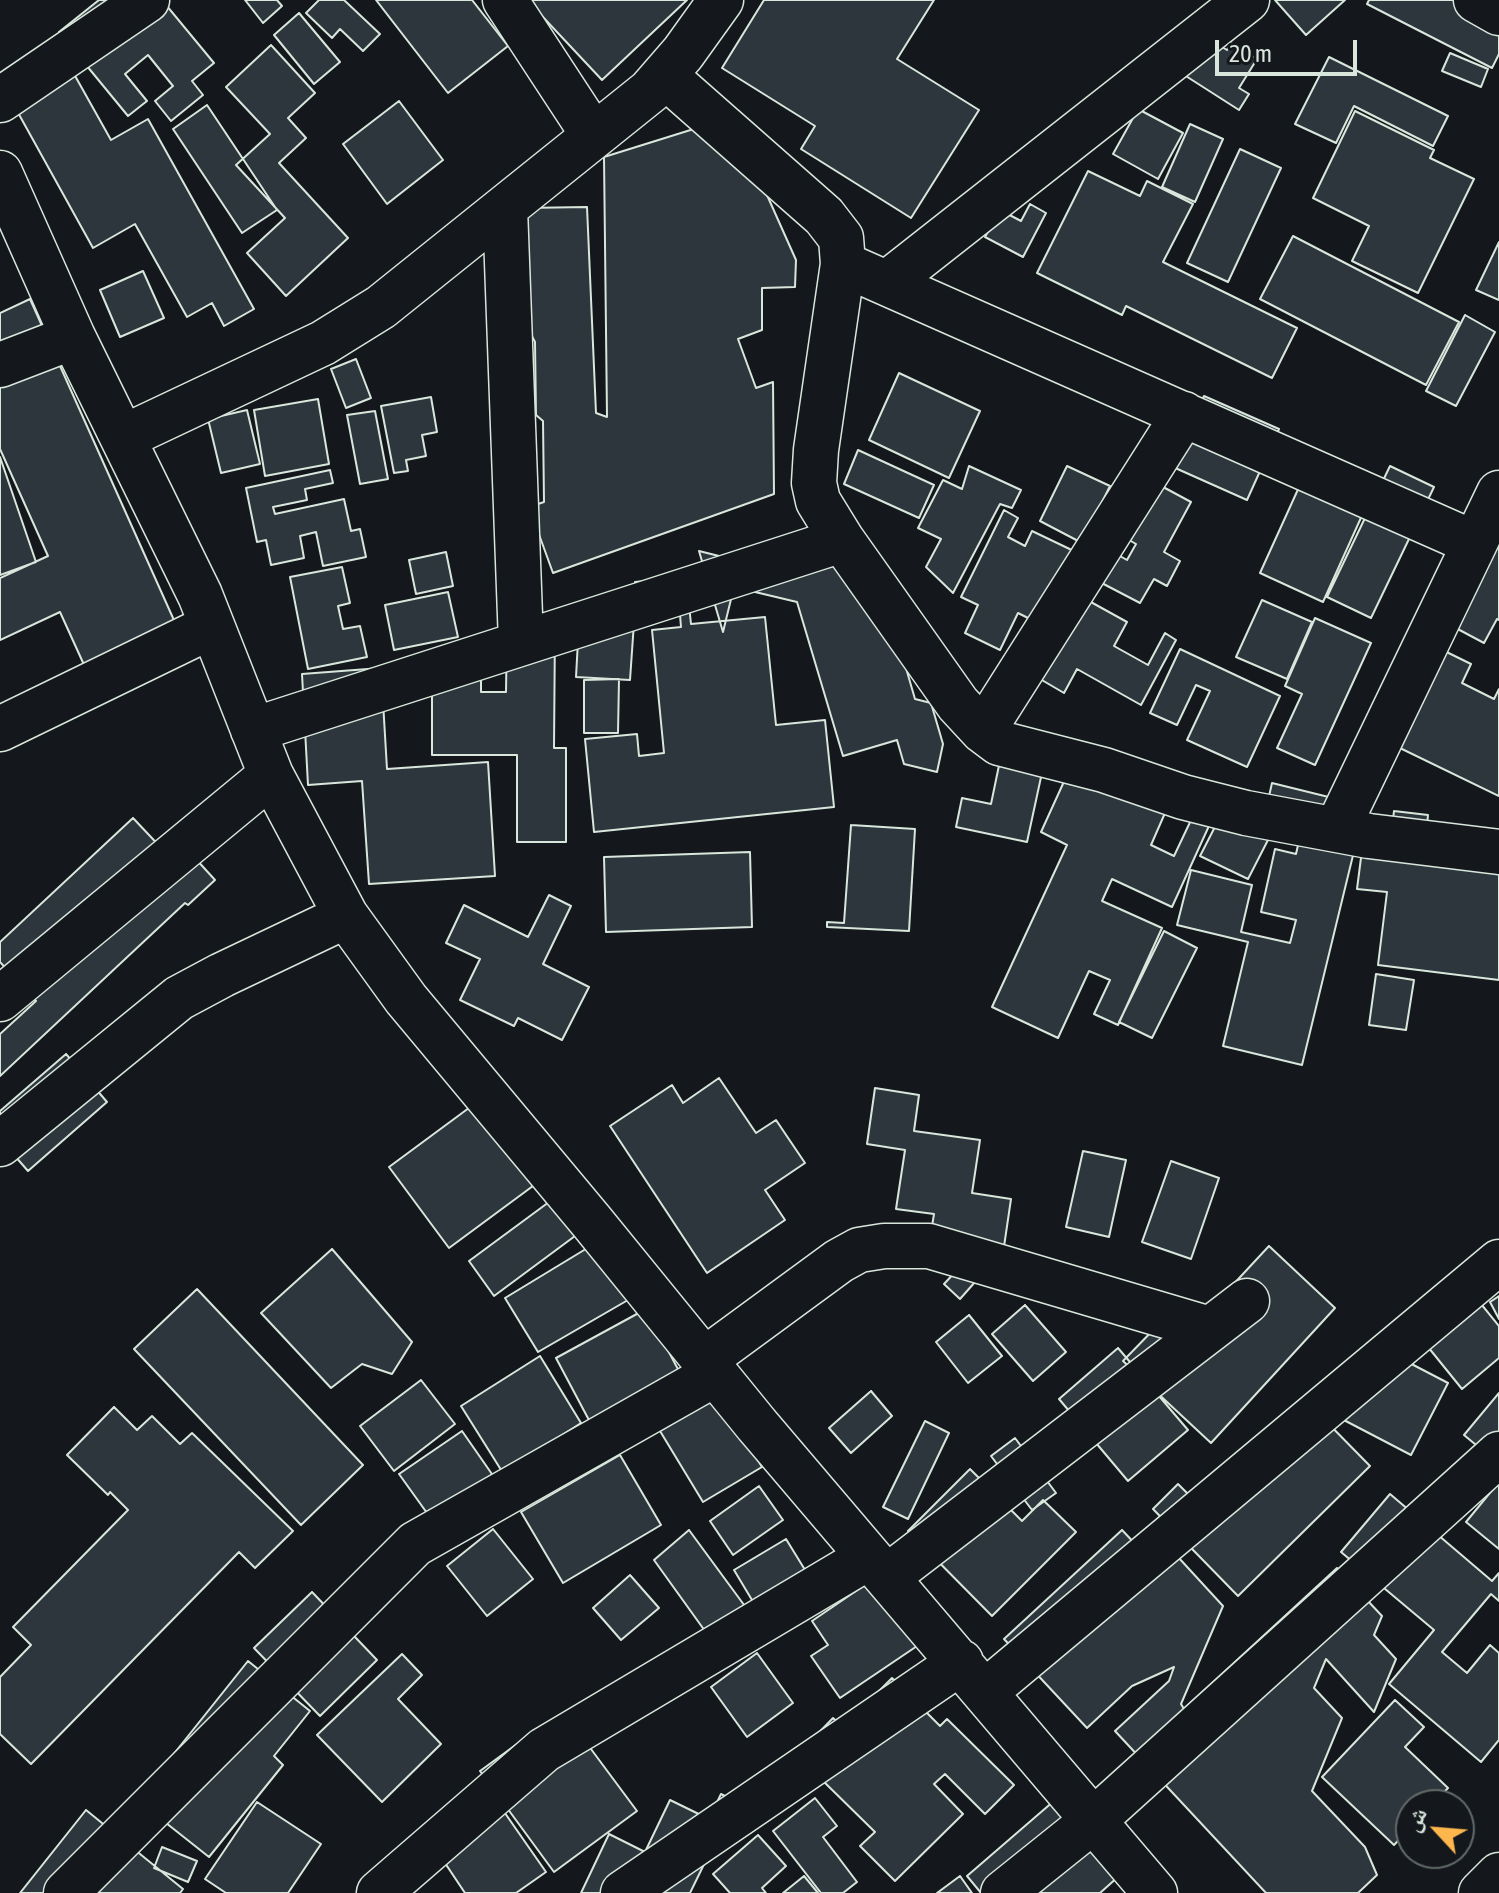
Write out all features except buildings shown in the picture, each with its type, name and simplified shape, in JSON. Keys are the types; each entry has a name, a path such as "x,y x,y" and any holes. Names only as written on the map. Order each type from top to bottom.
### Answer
{"street":[{"path":"0,100 147,0"},
{"path":"505,0 594,136"},
{"path":"124,437 323,343 381,307 650,91 683,53 721,0"},
{"path":"887,283 1247,0"},
{"path":"1476,0 1499,13"},
{"path":"664,75 824,216 841,238 843,264 816,450 814,483 818,501 958,704 983,731 999,743 1104,770 1183,797 1246,813 1499,852"},
{"path":"0,173 73,337 124,437 212,626 271,775 346,916 406,999 710,1367 1155,1893"},
{"path":"505,208 521,643"},
{"path":"843,264 1474,543"},
{"path":"0,365 73,337"},
{"path":"983,731 1184,414"},
{"path":"1337,829 1499,493"},
{"path":"253,730 842,540"},
{"path":"0,729 212,626"},
{"path":"0,999 271,775"},
{"path":"0,1144 179,998 346,916"},
{"path":"66,1893 415,1544 710,1367 839,1261 859,1250 884,1246 929,1246 1210,1329"},
{"path":"623,1893 973,1677 1499,1262"},
{"path":"379,1893 544,1750 878,1567 1247,1301"},
{"path":"1003,1893 1094,1820 1499,1454"},
{"path":"1481,1893 1499,1875"}]}
